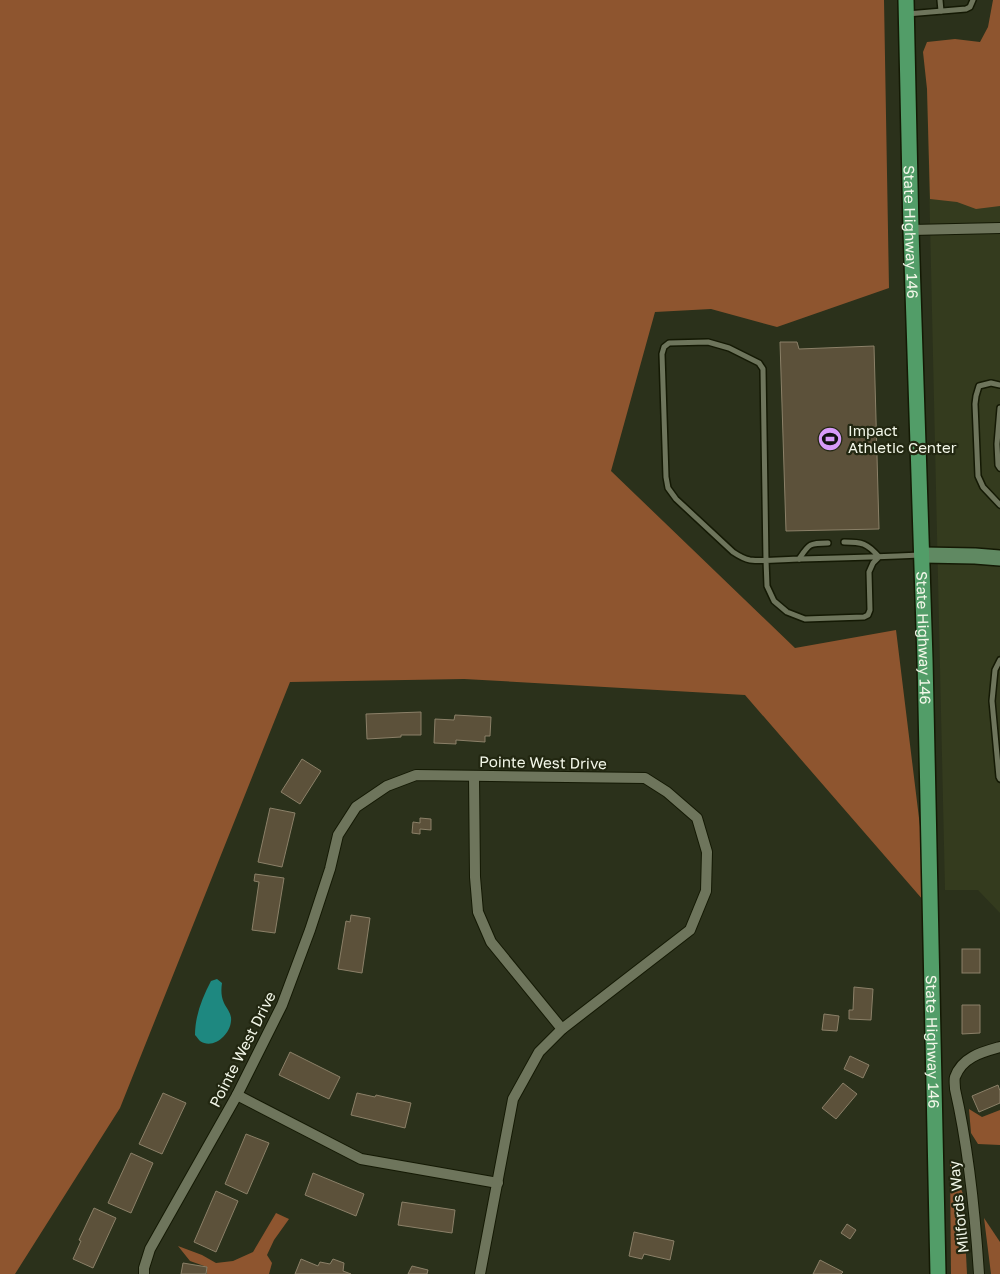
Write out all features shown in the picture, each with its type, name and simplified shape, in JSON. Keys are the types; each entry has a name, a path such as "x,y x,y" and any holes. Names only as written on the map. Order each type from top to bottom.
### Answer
{"main road":[{"name":"State Highway 146","path":"906,7 911,230 923,555 938,1274"}],"street":[{"path":"911,230 1000,228"},
{"path":"923,555 1000,558"},
{"name":"Pointe West Drive","path":"144,1274 150,1249 237,1095 282,1005 310,930 330,869 338,835 356,807 387,786 416,775 645,778 667,792 697,818 707,852 706,891 690,930 562,1029 539,1052 513,1099 480,1274"},
{"path":"474,776 475,877 478,912 491,942 562,1029"},
{"name":"Milfords Way","path":"979,1274 976,1221 969,1165 954,1089 955,1078 962,1065 973,1056 1000,1047"},
{"path":"237,1095 361,1159 498,1183"}],"lane":[{"path":"940,0 941,11"},
{"path":"906,7 941,11 966,9 970,7 973,0"},
{"path":"879,557 873,563 869,572 870,610 868,615 864,617 806,619 788,612 774,601 767,586 766,560 763,369 760,363 729,348 708,342 669,343 664,348 662,354 666,478 668,488 676,498 733,552 741,558 752,560 766,560 879,557 923,555"},
{"path":"1000,385 991,383 979,386 975,404 978,476 984,487 1000,505"},
{"path":"1000,408 997,444 998,465 1000,468"},
{"path":"844,542 864,543 879,557"},
{"path":"798,559 806,548 814,543 828,543"},
{"path":"1000,660 995,670 992,701 1000,779"}],"shaded area":[{"path":"0,0 884,0 889,288 777,327 711,309 655,312 611,471 795,648 896,630 930,908 745,695 464,679 290,682 120,1108 15,1274 0,1274"},
{"path":"993,0 1000,0 1000,206 976,209 957,202 930,199 927,89 923,52 927,42 955,39 980,42 988,27"},
{"path":"1000,83 1000,913 978,890 945,890 927,89"},
{"path":"969,1109 982,1117 1000,1110 1000,1145 978,1144 971,1133"},
{"path":"950,1161 963,1194 967,1274 951,1274"},
{"path":"276,1213 289,1219 274,1240 267,1255 272,1263 269,1274 207,1274 207,1267 190,1261 178,1246 202,1255 216,1263 233,1261 253,1252"},
{"path":"984,1218 1000,1242 1000,1274 991,1274"}],"water":[{"path":"217,979 222,983 222,998 230,1014 231,1021 228,1031 224,1036 210,1044 200,1041 195,1035 196,1021 211,981"}],"building":[{"name":"Impact Athletic Center","path":"780,342 797,342 799,349 874,346 879,529 786,531"},
{"path":"421,712 421,735 367,739 366,714"},
{"path":"455,715 491,717 490,736 485,736 485,742 456,740 456,744 434,743 435,719 454,720"},
{"path":"302,759 321,771 300,804 281,792"},
{"path":"270,808 295,813 282,867 258,862"},
{"path":"420,818 431,819 431,830 420,829 420,834 412,833 413,822 420,823"},
{"path":"255,874 284,878 275,933 252,930 259,882 254,881"},
{"path":"351,915 370,918 362,973 338,969 346,921 350,922"},
{"path":"962,949 980,949 980,973 962,973"},
{"path":"854,987 873,989 871,1020 849,1019 849,1010 853,1010"},
{"path":"962,1005 980,1005 980,1033 962,1034"},
{"path":"824,1014 839,1016 837,1031 822,1030"},
{"path":"290,1052 340,1077 329,1099 279,1075"},
{"path":"850,1056 869,1065 863,1078 844,1069"},
{"path":"843,1083 857,1094 836,1119 822,1108"},
{"path":"998,1085 1000,1103 979,1112 972,1096"},
{"path":"163,1093 186,1103 162,1154 139,1144"},
{"path":"357,1093 411,1103 405,1128 351,1115"},
{"path":"246,1134 269,1143 247,1194 225,1184"},
{"path":"131,1153 153,1163 131,1213 108,1203"},
{"path":"313,1173 364,1194 356,1216 305,1195"},
{"path":"216,1191 238,1201 216,1252 194,1242"},
{"path":"402,1202 455,1210 452,1233 398,1225"},
{"path":"94,1208 116,1218 93,1268 73,1259 81,1241 79,1240"},
{"path":"847,1224 856,1230 850,1239 841,1233"},
{"path":"634,1232 674,1241 670,1260 644,1254 642,1259 629,1256"},
{"path":"301,1259 318,1266 320,1262 330,1264 333,1259 344,1263 343,1271 351,1274 295,1274"},
{"path":"820,1260 843,1272 841,1274 813,1274"},
{"path":"183,1263 207,1267 206,1274 181,1274"},
{"path":"412,1266 428,1270 427,1274 408,1274"}],"place":[{"name":"Impact Athletic Center","path":"830,439"}]}
